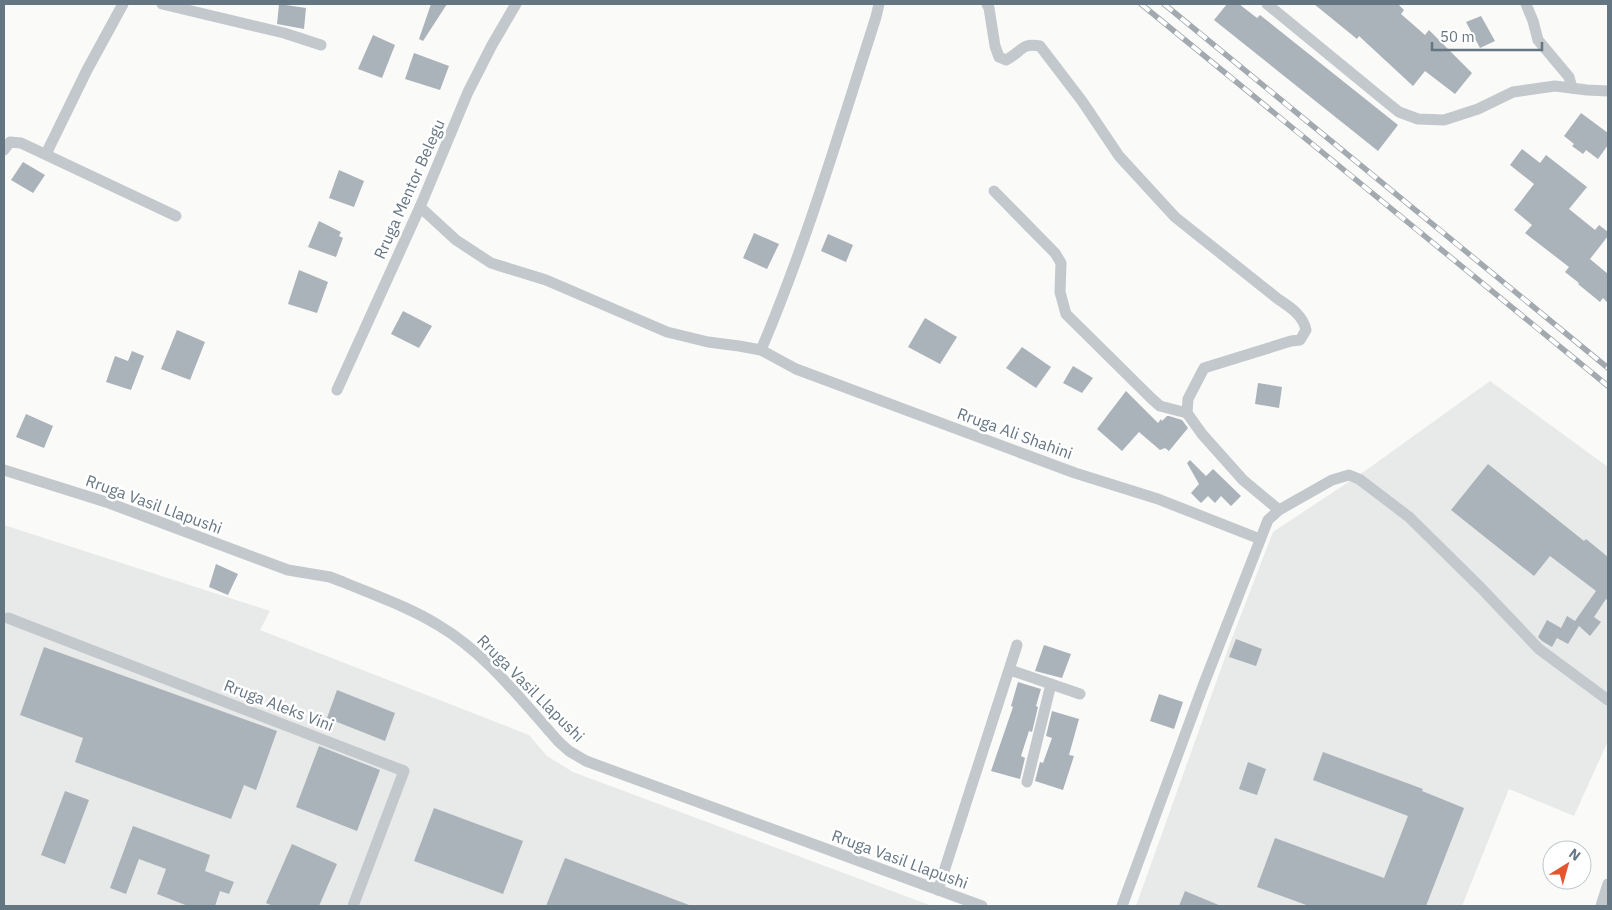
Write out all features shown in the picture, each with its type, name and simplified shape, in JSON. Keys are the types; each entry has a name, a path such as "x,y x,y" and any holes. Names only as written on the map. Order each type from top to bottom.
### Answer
{"street":[{"path":"46,154 87,70 124,4"},
{"path":"162,4 284,33 321,45"},
{"name":"Rruga Mentor Belegu","path":"336,390 420,207 468,92 516,4"},
{"path":"420,207 456,240 491,263 546,280 667,332 702,341 761,350 831,160 879,4"},
{"path":"986,4 989,8 995,46 999,57 1006,60 1026,45 1040,46 1119,156 1175,217 1271,294 1294,310 1305,324 1306,330 1300,340 1204,368 1188,399 1187,412 1202,434 1238,474 1279,510"},
{"path":"1267,4 1388,104 1399,112 1418,119 1444,120 1461,115 1513,92 1555,86 1608,91"},
{"path":"1526,4 1534,21 1538,40 1569,77 1572,88"},
{"path":"4,150 10,142 15,141 176,216"},
{"path":"994,191 1055,254 1061,263 1060,292 1066,314 1160,406 1187,412"},
{"name":"Rruga Ali Shahini","path":"761,350 785,364 814,376 1075,473 1158,499 1260,539"},
{"name":"Rruga Vasil Llapushi","path":"4,470 109,503 288,570 330,577 415,613 438,624 478,655 559,742 569,751 586,761 982,906"},
{"path":"1122,906 1203,686 1268,520 1279,510 1341,476 1349,475 1359,479 1408,517 1482,588 1539,650 1608,700"},
{"name":"Rruga Aleks Vini","path":"8,618 404,771 353,906"},
{"path":"938,890 1017,645"},
{"path":"1010,670 1080,694"},
{"path":"1027,782 1051,684"},
{"path":"1601,906 1608,884"}],"shaded area":[{"path":"1490,381 1608,467 1608,741 1574,816 1509,789 1462,906 1136,906 1232,638 1273,532 1365,471"},
{"path":"4,525 270,611 260,630 529,735 547,756 573,772 932,906 4,906"}],"building":[{"path":"279,4 306,8 304,29 277,24"},
{"path":"431,4 447,4 423,41 419,39"},
{"path":"1227,4 1239,4 1257,18 1260,15 1398,125 1378,151 1214,20"},
{"path":"1314,4 1398,4 1404,10 1401,14 1425,35 1429,30 1472,73 1455,94 1425,71 1413,86 1359,36 1357,39"},
{"path":"1481,16 1495,41 1480,48 1466,22"},
{"path":"373,35 395,45 382,78 358,69"},
{"path":"414,53 449,66 440,90 405,79"},
{"path":"1581,113 1608,133 1608,145 1598,159 1586,150 1583,154 1572,146 1574,144 1564,136"},
{"path":"1522,149 1540,163 1546,155 1587,187 1569,209 1595,230 1599,225 1608,232 1608,236 1590,259 1608,274 1608,303 1603,298 1600,302 1578,284 1565,272 1569,267 1525,233 1532,225 1514,210 1534,184 1510,165"},
{"path":"23,162 45,175 33,193 11,180"},
{"path":"339,170 364,181 354,207 329,198"},
{"path":"319,221 341,232 339,236 343,238 336,257 308,247"},
{"path":"754,233 779,244 767,269 743,258"},
{"path":"828,234 853,245 846,262 821,251"},
{"path":"299,270 328,282 317,313 288,304"},
{"path":"403,311 432,326 419,348 391,334"},
{"path":"925,318 957,337 940,364 908,347"},
{"path":"177,330 205,342 190,380 161,369"},
{"path":"1022,347 1051,367 1036,388 1006,368"},
{"path":"132,351 144,356 131,390 106,382 115,356 128,361"},
{"path":"1073,366 1093,378 1082,393 1063,383"},
{"path":"1258,383 1282,387 1279,408 1255,404"},
{"path":"1126,391 1158,423 1161,419 1162,421 1169,416 1182,420 1188,428 1169,451 1165,448 1160,450 1139,432 1122,451 1097,429"},
{"path":"26,414 53,426 44,448 16,437"},
{"path":"1190,460 1206,476 1213,469 1241,496 1231,506 1221,496 1215,503 1208,496 1201,503 1191,493 1199,484 1187,463"},
{"path":"1488,464 1584,541 1586,539 1608,557 1608,601 1606,599 1594,617 1601,622 1590,636 1579,626 1568,644 1557,638 1552,647 1538,637 1547,620 1561,628 1567,616 1575,621 1596,591 1550,556 1534,576 1451,510"},
{"path":"216,564 238,574 228,595 209,587"},
{"path":"1236,639 1262,649 1256,666 1229,657"},
{"path":"1044,645 1071,654 1062,678 1035,671"},
{"path":"44,647 277,731 256,790 244,785 231,819 75,762 83,738 20,715"},
{"path":"1018,682 1041,689 1032,732 1029,731 1021,756 1025,758 1020,779 991,771 1013,707 1011,706"},
{"path":"337,690 395,713 385,741 327,718"},
{"path":"1159,694 1183,702 1174,729 1150,721"},
{"path":"1052,711 1079,719 1069,755 1074,756 1063,790 1035,781 1040,762 1043,763 1052,738 1046,736"},
{"path":"319,746 380,770 357,831 296,807"},
{"path":"1323,752 1423,789 1422,791 1464,808 1426,906 1309,906 1257,887 1275,838 1384,878 1408,816 1313,780"},
{"path":"1248,762 1266,769 1257,795 1239,789"},
{"path":"65,791 89,800 65,864 41,855"},
{"path":"434,808 523,841 503,894 414,861"},
{"path":"133,826 210,855 205,871 234,882 229,894 220,891 215,906 188,906 157,894 166,869 139,859 126,894 110,888"},
{"path":"292,844 337,864 319,906 273,906 266,903"},
{"path":"565,858 689,905 689,906 546,906"},
{"path":"1185,891 1221,906 1179,906"}],"railway":[{"path":"1141,4 1608,386"},
{"path":"1164,4 1608,368"}]}
